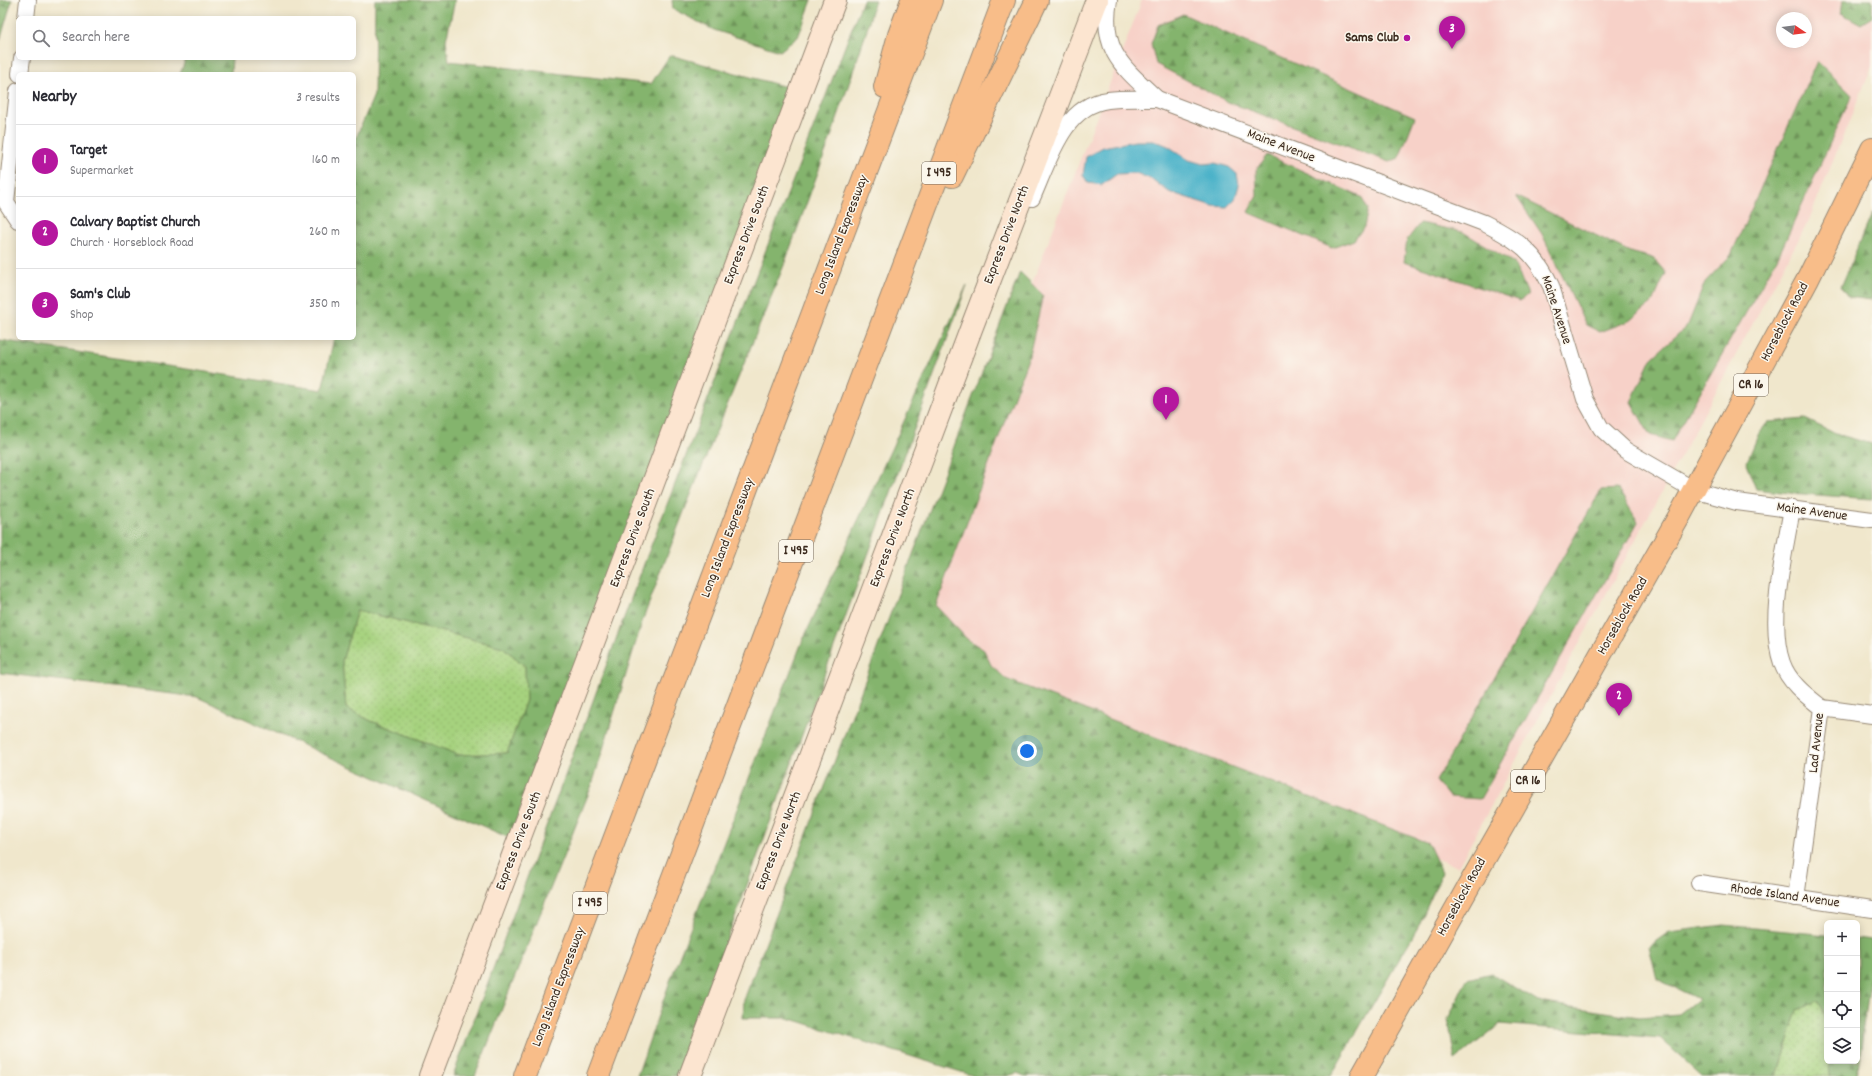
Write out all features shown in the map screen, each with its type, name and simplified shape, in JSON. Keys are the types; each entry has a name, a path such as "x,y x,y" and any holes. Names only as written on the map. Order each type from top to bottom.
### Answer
{"main road":[{"name":"Express Drive South","path":"430,1076 835,0"},
{"path":"843,232 899,35 912,0"},
{"name":"Long Island Expressway","path":"525,1076 931,0"},
{"name":"I 495","path":"598,1076 1004,0"},
{"path":"873,346 981,112 1037,0"},
{"name":"Express Drive North","path":"690,1076 971,329 1097,0"},
{"name":"Horseblock Road","path":"1362,1076 1482,861 1694,490 1819,259 1872,149"}],"street":[{"path":"26,16 28,0"},
{"path":"1109,0 1106,16 1106,29 1113,51 1129,72 1157,99"},
{"path":"20,72 22,60"},
{"path":"971,329 1061,133 1068,123 1086,108 1102,101 1157,99"},
{"name":"Maine Avenue","path":"1157,99 1484,223 1517,241 1532,254 1543,269 1551,286 1585,399 1601,428 1625,450 1694,490 1737,502 1792,508 1872,520"},
{"path":"16,110 6,202 16,217"},
{"name":"Lad Avenue","path":"1792,508 1780,578 1775,630 1782,664 1798,688 1822,708 1796,898"},
{"path":"1822,708 1872,715"},
{"name":"Rhode Island Avenue","path":"1699,883 1872,909"}],"shaded area":[{"path":"1142,0 1872,0 1872,66 1808,222 1458,867 893,643"}],"green space":[{"path":"0,0 12,0 0,41"},
{"path":"375,0 455,0 446,40 449,61 651,84 670,55 801,91 509,838 197,697 0,673 0,340 322,390 334,340 356,340 356,138 374,95","holes":["357,610 503,647 525,666 526,700 507,753 459,755 371,721 346,708 342,661"]},
{"path":"672,0 812,0 798,37 780,51 714,30 673,9"},
{"path":"863,0 875,0 866,33 832,134 784,265 683,514 643,619 592,785 475,1076 453,1076 647,556"},
{"path":"1843,0 1872,0 1872,17 1861,24 1841,13"},
{"path":"1183,14 1415,117 1399,158 1389,162 1228,102 1156,64 1151,44 1158,25"},
{"path":"185,60 232,60 231,72 181,72"},
{"path":"1817,61 1852,95 1778,257 1672,441 1650,435 1631,402 1651,359 1688,325 1705,282 1731,255"},
{"path":"1267,155 1361,197 1368,209 1364,227 1354,240 1332,248 1248,212 1257,196 1256,170"},
{"path":"1516,196 1630,252 1653,258 1666,273 1653,302 1629,321 1600,332 1586,325 1542,234"},
{"path":"1872,214 1872,300 1848,297 1841,287"},
{"path":"1420,223 1463,232 1514,263 1528,294 1520,301 1404,262 1407,240"},
{"path":"1020,272 1043,295 1029,356 936,606 967,639 984,650 991,665 1006,679 1428,843 1442,873 1418,927 1331,1076 1025,1076 1017,1073 1007,1076 974,1076 788,1018 743,1018 744,1000"},
{"path":"967,285 677,1076 637,1076 670,981 802,642"},
{"path":"1805,419 1836,434 1872,444 1872,499 1756,489 1746,464 1759,433 1768,422"},
{"path":"1618,489 1638,522 1480,799 1449,797 1436,781 1601,490"},
{"path":"357,610 503,647 525,666 526,700 507,753 459,755 371,721 346,708 342,661"},
{"path":"1724,925 1824,935 1824,1014 1818,1002 1797,1010 1777,1076 1702,1076 1660,1038 1500,1024 1455,1060 1448,1019 1467,979 1491,973 1538,1002 1639,1017 1679,1014 1698,999 1657,979 1649,946 1669,932"},
{"path":"1860,938 1872,940 1872,968 1860,1054"},
{"path":"1818,1002 1822,1010 1824,1018 1824,1064 1829,1064 1830,1076 1777,1076 1797,1010"},
{"path":"1829,1064 1859,1064 1857,1076 1830,1076"}],"water":[{"path":"1135,141 1156,141 1168,146 1189,160 1203,164 1215,163 1229,167 1237,174 1239,185 1235,199 1227,207 1213,206 1169,192 1153,180 1136,173 1117,174 1102,185 1088,183 1083,175 1086,157 1103,147"}],"place":[{"name":"Sams Club","path":"1407,38"},
{"name":"Sam's Club","path":"1452,49"},
{"name":"Target","path":"1166,420"},
{"name":"Calvary Baptist Church","path":"1619,716"}]}
